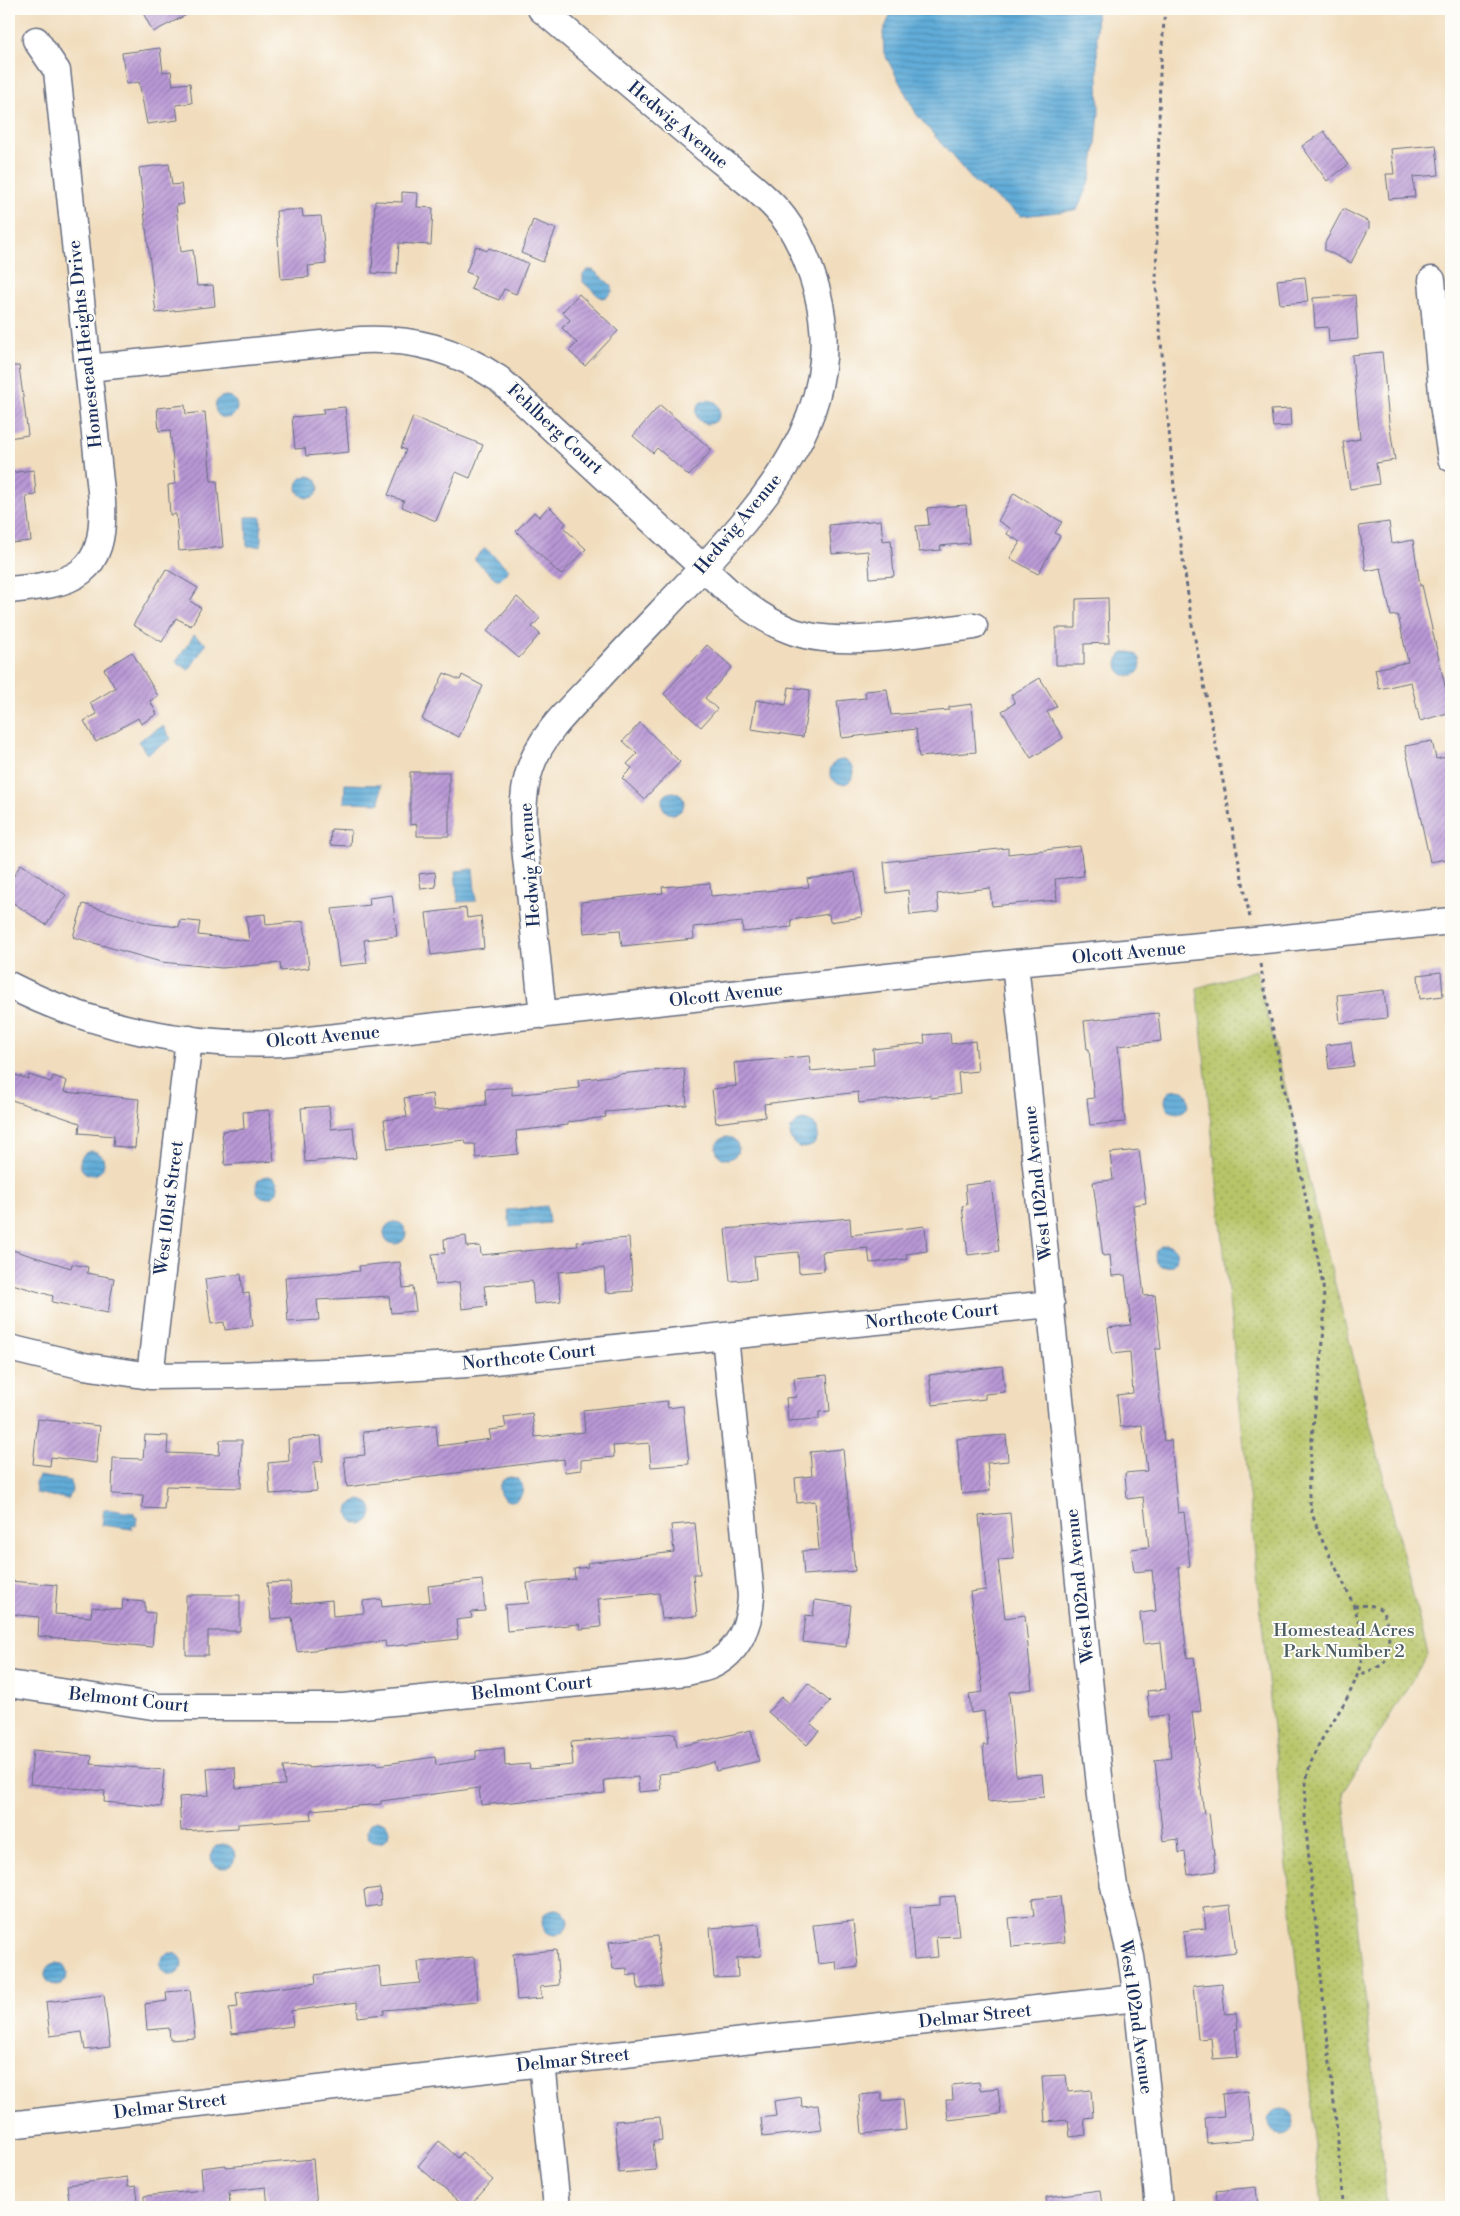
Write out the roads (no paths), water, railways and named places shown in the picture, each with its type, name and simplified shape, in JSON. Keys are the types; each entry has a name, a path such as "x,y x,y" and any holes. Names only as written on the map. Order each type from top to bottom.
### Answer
{"street":[{"name":"Hedwig Avenue","path":"541,9 749,185 784,217 795,235 815,286 824,325 825,343 821,378 810,417 791,455 769,490 703,566 568,710 539,749 530,768 525,789 524,836 543,1015"},
{"name":"Homestead Heights Drive","path":"9,590 53,585 69,580 92,560 100,545 102,529 102,501 57,72 36,40"},
{"path":"1432,280 1443,404 1451,458"},
{"name":"Fehlberg Court","path":"88,368 361,340 414,342 449,351 482,367 499,379 733,595 758,615 790,631 810,636 846,640 974,626"},
{"name":"Olcott Avenue","path":"9,985 43,1002 86,1018 133,1030 188,1039 254,1044 282,1043 1015,963 1255,941 1451,920"},
{"name":"West 102nd Avenue","path":"1015,963 1104,1823 1114,1886 1137,1998 1158,2207"},
{"name":"West 101st Street","path":"150,1376 188,1039"},
{"name":"Northcote Court","path":"9,1348 84,1366 150,1376 262,1374 467,1364 724,1336 1051,1304"},
{"name":"Belmont Court","path":"9,1684 159,1707 343,1707 677,1673 710,1666 730,1653 740,1638 750,1615 750,1596 724,1336"},
{"name":"Delmar Street","path":"9,2125 542,2063 1137,1998"},
{"path":"542,2063 557,2207"}],"water":[{"path":"893,9 1096,9 1099,112 1096,145 1091,177 1077,210 1021,216 974,182 917,115 884,53 883,32"},
{"path":"587,270 593,270 612,286 612,292 607,297 601,298 583,282 583,275"},
{"path":"226,396 234,399 237,407 234,415 226,418 218,415 215,407 218,399"},
{"path":"708,400 713,401 719,407 719,417 713,423 708,424 703,423 697,417 696,412 697,407 703,401"},
{"path":"308,476 316,479 319,487 316,495 308,498 300,495 297,487 300,479"},
{"path":"246,517 261,517 261,546 247,546"},
{"path":"485,548 509,570 498,581 474,559"},
{"path":"194,635 206,644 189,670 176,662"},
{"path":"1129,652 1138,655 1141,664 1138,673 1129,676 1120,673 1117,664 1120,655"},
{"path":"163,726 171,739 147,754 138,741"},
{"path":"842,760 847,761 853,767 853,777 847,783 842,784 837,783 831,777 830,772 831,767 837,761"},
{"path":"345,784 381,785 380,803 344,802"},
{"path":"673,792 683,799 684,803 677,813 673,814 663,807 662,803 669,793"},
{"path":"473,869 476,901 458,902 455,871"},
{"path":"1177,1089 1186,1092 1189,1101 1186,1110 1177,1113 1168,1110 1165,1101 1168,1092"},
{"path":"804,1120 814,1124 818,1134 814,1144 804,1148 794,1144 790,1134 794,1124"},
{"path":"727,1137 735,1140 738,1148 735,1156 727,1159 719,1156 716,1148 719,1140"},
{"path":"92,1151 101,1154 104,1163 101,1172 92,1175 83,1172 80,1163 83,1154"},
{"path":"267,1176 275,1179 278,1187 275,1195 267,1198 259,1195 256,1187 259,1179"},
{"path":"547,1206 549,1223 510,1227 508,1210"},
{"path":"395,1222 403,1225 406,1233 403,1241 395,1244 387,1241 384,1233 387,1225"},
{"path":"1166,1245 1174,1248 1177,1256 1174,1264 1166,1267 1158,1264 1155,1256 1158,1248"},
{"path":"39,1476 71,1481 72,1491 68,1499 36,1493 35,1483"},
{"path":"511,1477 516,1478 522,1484 522,1494 516,1500 511,1501 506,1500 500,1494 499,1489 500,1484 506,1478"},
{"path":"360,1500 365,1501 371,1507 371,1517 365,1523 360,1524 355,1523 349,1517 348,1512 349,1507 355,1501"},
{"path":"104,1509 134,1513 134,1517 137,1517 136,1526 132,1525 132,1529 102,1525"},
{"path":"378,1821 386,1824 389,1832 386,1840 378,1843 370,1840 367,1832 370,1824"},
{"path":"223,1844 232,1847 235,1856 232,1865 223,1868 214,1865 211,1856 214,1847"},
{"path":"555,1909 565,1912 568,1922 565,1932 555,1935 545,1932 542,1922 545,1912"},
{"path":"171,1953 179,1956 182,1964 179,1972 171,1975 163,1972 160,1964 163,1956"},
{"path":"56,1963 64,1966 67,1974 64,1982 56,1985 48,1982 45,1974 48,1966"},
{"path":"1281,2109 1290,2113 1294,2122 1290,2131 1281,2135 1272,2131 1268,2122 1272,2113"}],"park label":[{"name":"Homestead Acres Park Number 2","path":"1344,1640"}]}
